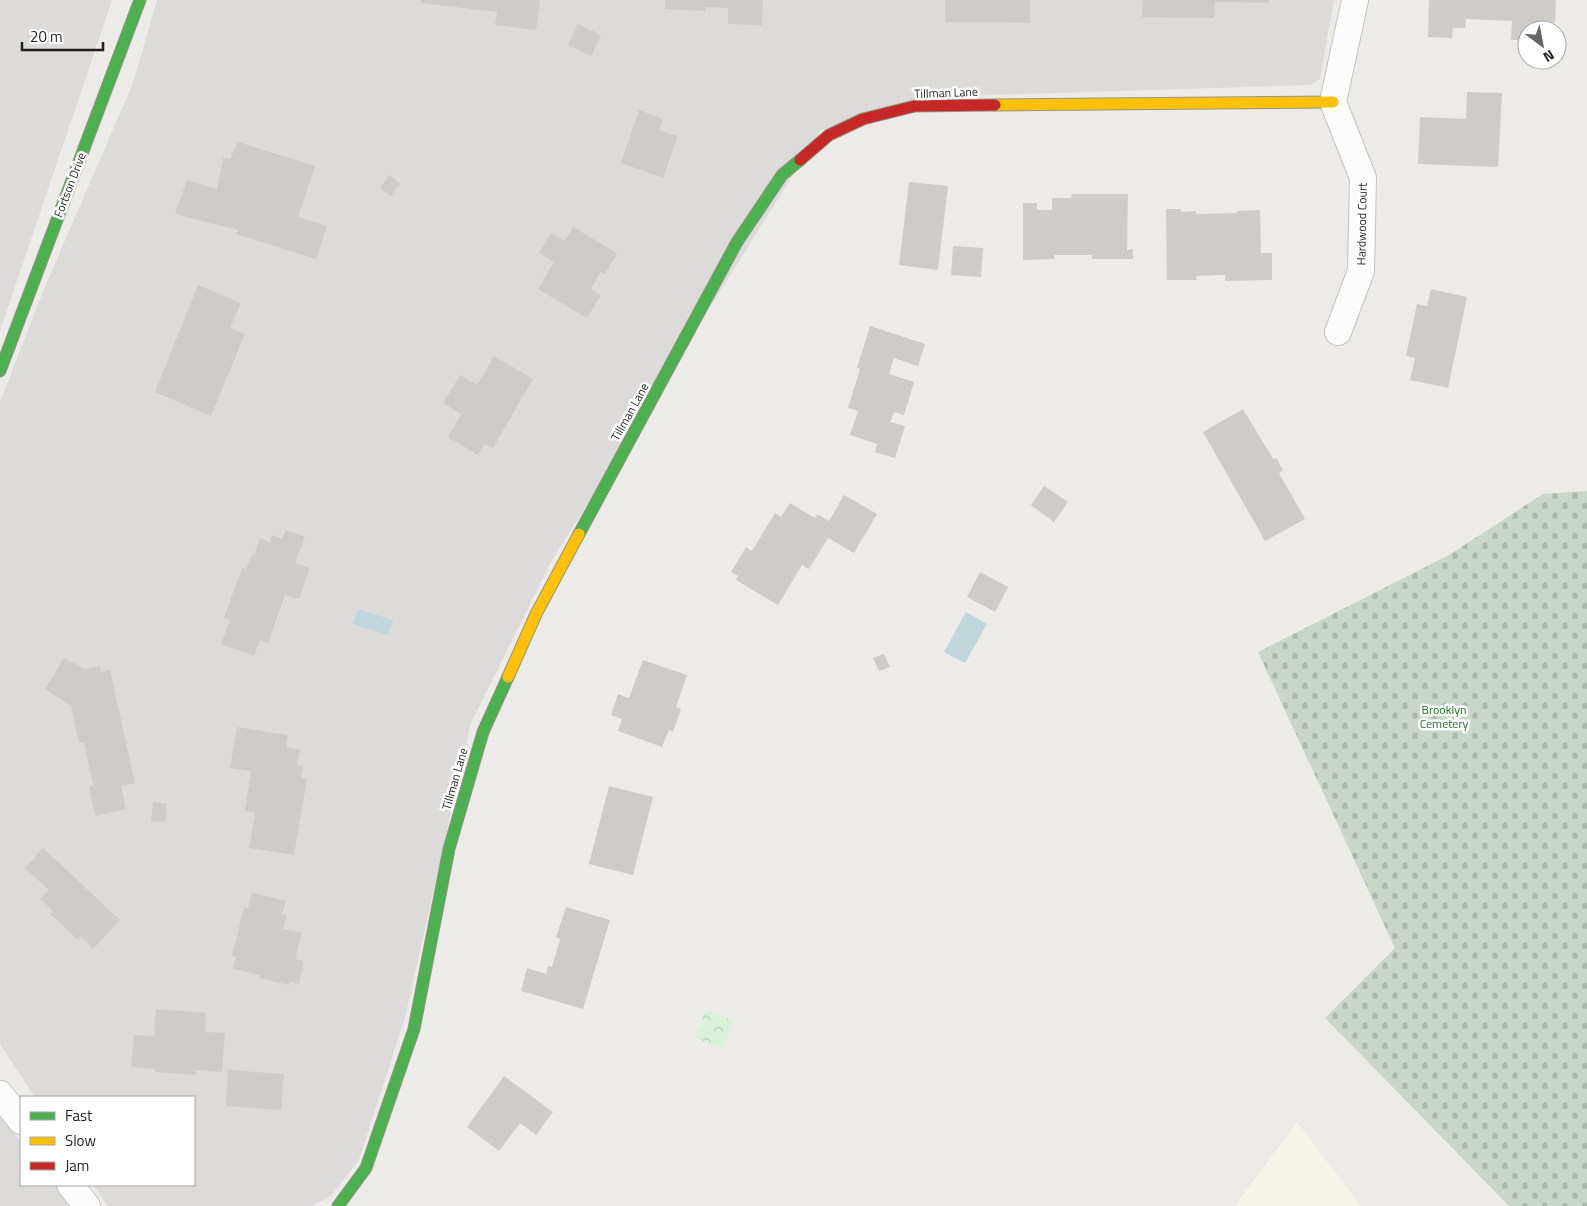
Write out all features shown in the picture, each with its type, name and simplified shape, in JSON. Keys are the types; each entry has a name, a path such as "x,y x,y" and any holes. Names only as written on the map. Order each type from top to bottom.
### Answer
{"street":[{"name":"Fortson Drive","path":"0,370 140,0"},
{"path":"1333,102 1355,0"},
{"name":"Hardwood Court","path":"1333,102 1363,178 1361,272 1338,332"},
{"name":"Tillman Lane","path":"338,1206 366,1168 414,1029 449,849 483,732 536,614 737,242 782,175 829,135 863,119 915,106 1333,102"},
{"path":"0,1094 20,1120"},
{"path":"71,1186 87,1206"}],"shaded area":[{"path":"0,0 112,0 0,331"},
{"path":"157,0 1334,0 1320,79 1310,85 930,97 821,130 551,562 471,723 405,1018 359,1160 331,1196 312,1206 108,1206 94,1186 195,1186 195,1096 34,1096 0,1044 0,402 44,289 133,83"},
{"path":"0,1117 20,1141 20,1186 58,1186 74,1206 0,1206"},
{"path":"1297,1122 1361,1206 1235,1206"}],"green space":[{"name":"Brooklyn Cemetery","path":"1587,491 1587,1206 1509,1206 1325,1018 1395,948 1258,652 1449,555 1543,494"},
{"path":"706,1010 734,1021 723,1049 695,1038"}],"water":[{"path":"358,609 393,620 388,635 353,624"},
{"path":"966,612 987,624 965,663 944,652"}],"building":[{"path":"421,0 540,0 536,30 495,25 497,12 421,3"},
{"path":"665,0 763,0 762,25 728,24 728,8 705,7 705,11 665,9"},
{"path":"945,0 1030,0 1030,23 945,22"},
{"path":"1143,0 1269,0 1269,3 1215,2 1214,18 1142,17"},
{"path":"1429,0 1556,0 1555,20 1517,20 1517,40 1511,40 1512,21 1466,19 1465,28 1453,28 1452,38 1428,37"},
{"path":"578,24 601,35 591,56 568,45"},
{"path":"1467,92 1502,93 1498,167 1418,164 1420,117 1466,119"},
{"path":"639,110 663,119 659,130 678,136 663,178 621,163"},
{"path":"238,142 315,166 298,217 327,226 316,259 236,234 239,230 175,214 187,180 217,189 223,158 230,159"},
{"path":"389,175 400,183 391,196 380,188"},
{"path":"909,182 948,186 938,270 899,265"},
{"path":"1072,194 1128,194 1127,250 1133,249 1133,259 1092,259 1092,255 1054,255 1054,259 1023,260 1023,203 1037,203 1037,210 1052,210 1052,198 1071,198"},
{"path":"1166,209 1181,209 1181,212 1196,211 1196,214 1237,213 1237,211 1260,210 1261,253 1272,253 1272,280 1225,281 1225,275 1216,275 1196,276 1197,280 1167,280"},
{"path":"573,227 617,253 605,274 601,272 591,289 601,295 587,318 538,289 554,262 539,253 551,233 565,241"},
{"path":"953,246 983,248 981,277 951,275"},
{"path":"198,285 241,303 230,328 245,334 211,416 155,392"},
{"path":"1431,289 1467,297 1448,388 1410,380 1415,358 1406,356 1417,304 1427,306"},
{"path":"870,326 925,344 918,366 894,358 889,374 914,382 904,415 894,412 890,422 905,426 895,458 875,452 877,444 850,435 858,411 848,408 860,369 857,368"},
{"path":"494,356 533,379 493,448 484,444 478,455 448,437 461,414 443,403 460,375 477,385"},
{"path":"1243,409 1273,459 1276,458 1283,470 1279,473 1305,519 1265,541 1203,432"},
{"path":"1044,486 1068,502 1054,522 1031,505"},
{"path":"844,495 877,514 854,553 828,538 809,569 802,565 778,605 736,580 738,576 731,572 746,547 752,551 775,513 781,517 790,503 815,518 817,514 829,521"},
{"path":"286,530 305,537 295,563 310,568 299,599 285,595 268,643 260,640 254,656 221,644 230,620 224,618 242,568 246,569 252,554 254,555 260,538 270,542 272,535 282,539"},
{"path":"980,572 1008,587 995,612 967,597"},
{"path":"884,654 890,667 879,671 873,658"},
{"path":"64,658 85,669 100,666 101,672 110,670 135,783 121,786 126,809 95,816 89,786 93,785 84,742 79,743 71,706 45,689"},
{"path":"643,660 687,675 676,707 681,709 673,732 669,730 662,747 618,731 622,719 611,715 618,694 629,698"},
{"path":"237,727 288,735 286,747 300,750 297,765 303,766 301,778 307,779 294,855 249,848 255,813 245,811 251,771 230,768"},
{"path":"609,786 653,797 633,875 589,864"},
{"path":"153,802 167,804 165,822 151,821"},
{"path":"43,848 120,920 93,949 80,936 77,939 50,914 53,911 40,899 49,890 25,868"},
{"path":"252,893 286,901 282,914 287,915 283,929 302,933 295,959 304,961 299,984 290,982 289,985 259,978 260,975 233,969 236,957 232,956 244,907 248,908"},
{"path":"566,907 610,920 583,1009 521,991 527,968 546,974 548,966 552,967 560,939 556,937"},
{"path":"156,1009 206,1013 205,1032 225,1033 222,1072 196,1070 195,1075 155,1072 155,1069 131,1067 134,1035 154,1036"},
{"path":"228,1070 284,1074 281,1110 226,1106"},
{"path":"504,1076 553,1112 536,1135 520,1123 499,1151 467,1127"}],"traffic: fast":[{"path":"0,371 140,0"},
{"path":"579,534 737,242 782,175 800,160"},
{"path":"338,1206 366,1168 414,1029 449,849 483,732 508,677"}],"traffic: slow":[{"path":"995,105 1333,102"},
{"path":"508,677 536,614 579,534"}],"traffic: jam":[{"path":"800,160 829,135 863,119 915,106 995,105"}]}
